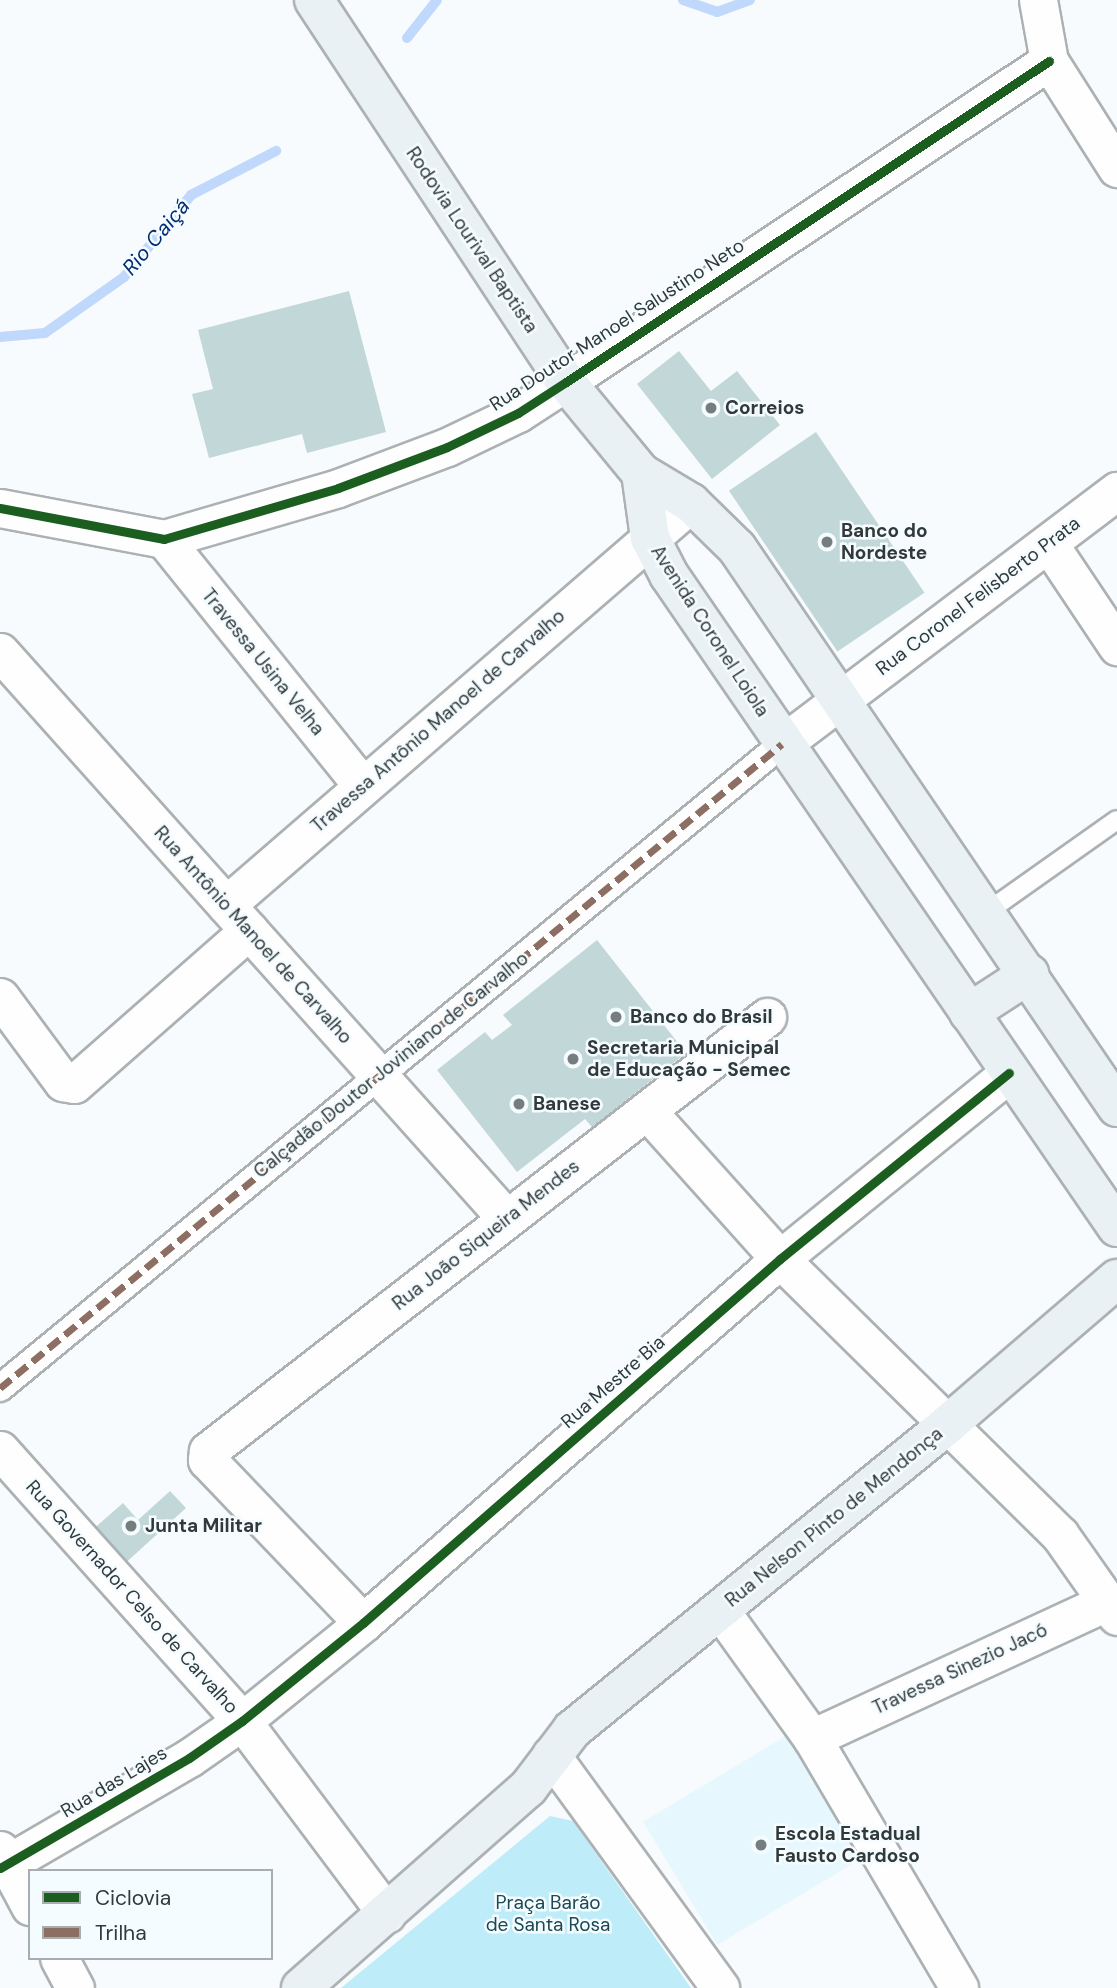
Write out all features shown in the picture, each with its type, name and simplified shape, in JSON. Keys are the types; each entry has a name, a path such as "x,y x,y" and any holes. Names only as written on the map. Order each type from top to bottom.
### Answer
{"main road":[{"name":"Rodovia Lourival Baptista","path":"314,0 566,382 641,473"},
{"path":"641,473 691,503 737,548 987,912 1117,1107"},
{"name":"Avenida Coronel Loiola","path":"641,473 650,538 669,575 782,744 1117,1227"},
{"path":"969,1013 1029,974"},
{"name":"Rua Nelson Pinto de Mendonça","path":"551,1755 572,1730 947,1425 1117,1279"},
{"path":"301,1988 528,1788 551,1755"}],"street":[{"path":"1038,0 1049,61 1117,168"},
{"name":"Rua Doutor Manoel Salustino Neto","path":"0,508 164,539 338,488 447,447 518,413 1049,61"},
{"name":"Rua Coronel Felisberto Prata","path":"782,744 1117,491"},
{"name":"Travessa Antônio Manoel de Carvalho","path":"0,997 69,1084 78,1082 362,785 691,503"},
{"name":"Travessa Usina Velha","path":"164,539 362,785"},
{"path":"1049,544 1117,646"},
{"name":"Rua Antônio Manoel de Carvalho","path":"0,652 506,1218"},
{"name":"Calçadão Doutor Joviniano de Carvalho","path":"0,1388 782,744"},
{"name":"Rua João Siqueira Mendes","path":"363,1623 206,1454 767,1017"},
{"name":"Rua Mestre Bia","path":"242,1721 363,1623 780,1259 1009,1073"},
{"path":"648,1112 780,1259 1060,1535 1112,1609"},
{"name":"Rua Governador Celso de Carvalho","path":"0,1450 242,1721 387,1914"},
{"path":"720,1609 812,1738 959,1988"},
{"name":"Travessa Sinezio Jacó","path":"812,1738 1112,1609"},
{"name":"Rua das Lajes","path":"3,1862 189,1758 242,1721"},
{"path":"551,1755 720,1988"},
{"path":"3,1862 28,1903"},
{"path":"60,1960 75,1988"}],"lane":[{"path":"987,912 1117,820"}],"shaded area":[{"name":"Escola Estadual Fausto Cardoso","path":"794,1731 868,1854 717,1945 643,1822"}],"green space":[{"name":"Praça Barão de Santa Rosa","path":"550,1816 573,1821 691,1988 341,1988"}],"building":[{"path":"349,291 386,432 307,453 302,434 209,458 192,394 213,389 198,330"},
{"name":"Correios","path":"679,351 711,391 737,371 780,425 712,479 637,384"},
{"name":"Banco do Nordeste","path":"816,432 924,593 837,652 729,491"},
{"path":"597,940 686,1053 592,1127 585,1119 517,1172 437,1070 485,1032 492,1040 512,1025 503,1015"},
{"name":"Junta Militar","path":"170,1491 186,1508 121,1567 90,1532 123,1503 138,1520"}],"waterway":[{"name":"Rio Caiçá","path":"407,38 437,0"},
{"name":"Rio Caiçá","path":"683,0 717,12 750,0"},
{"name":"Rio Caiçá","path":"0,337 45,333 124,277 191,195 276,151"}],"marked path":[{"path":"0,1388 782,744"}],"cycle path":[{"path":"0,508 164,539 338,488 447,447 518,413 1049,61"},
{"path":"0,1868 189,1758 242,1721 363,1623 780,1259 1009,1073"}],"place":[{"name":"Correios","path":"711,408"},
{"name":"Banco do Nordeste","path":"827,542"},
{"name":"Banco do Brasil","path":"616,1017"},
{"name":"Secretaria Municipal de Educação - Semec","path":"573,1059"},
{"name":"Banese","path":"519,1104"},
{"name":"Junta Militar","path":"131,1526"},
{"name":"Escola Estadual Fausto Cardoso","path":"761,1845"}]}
